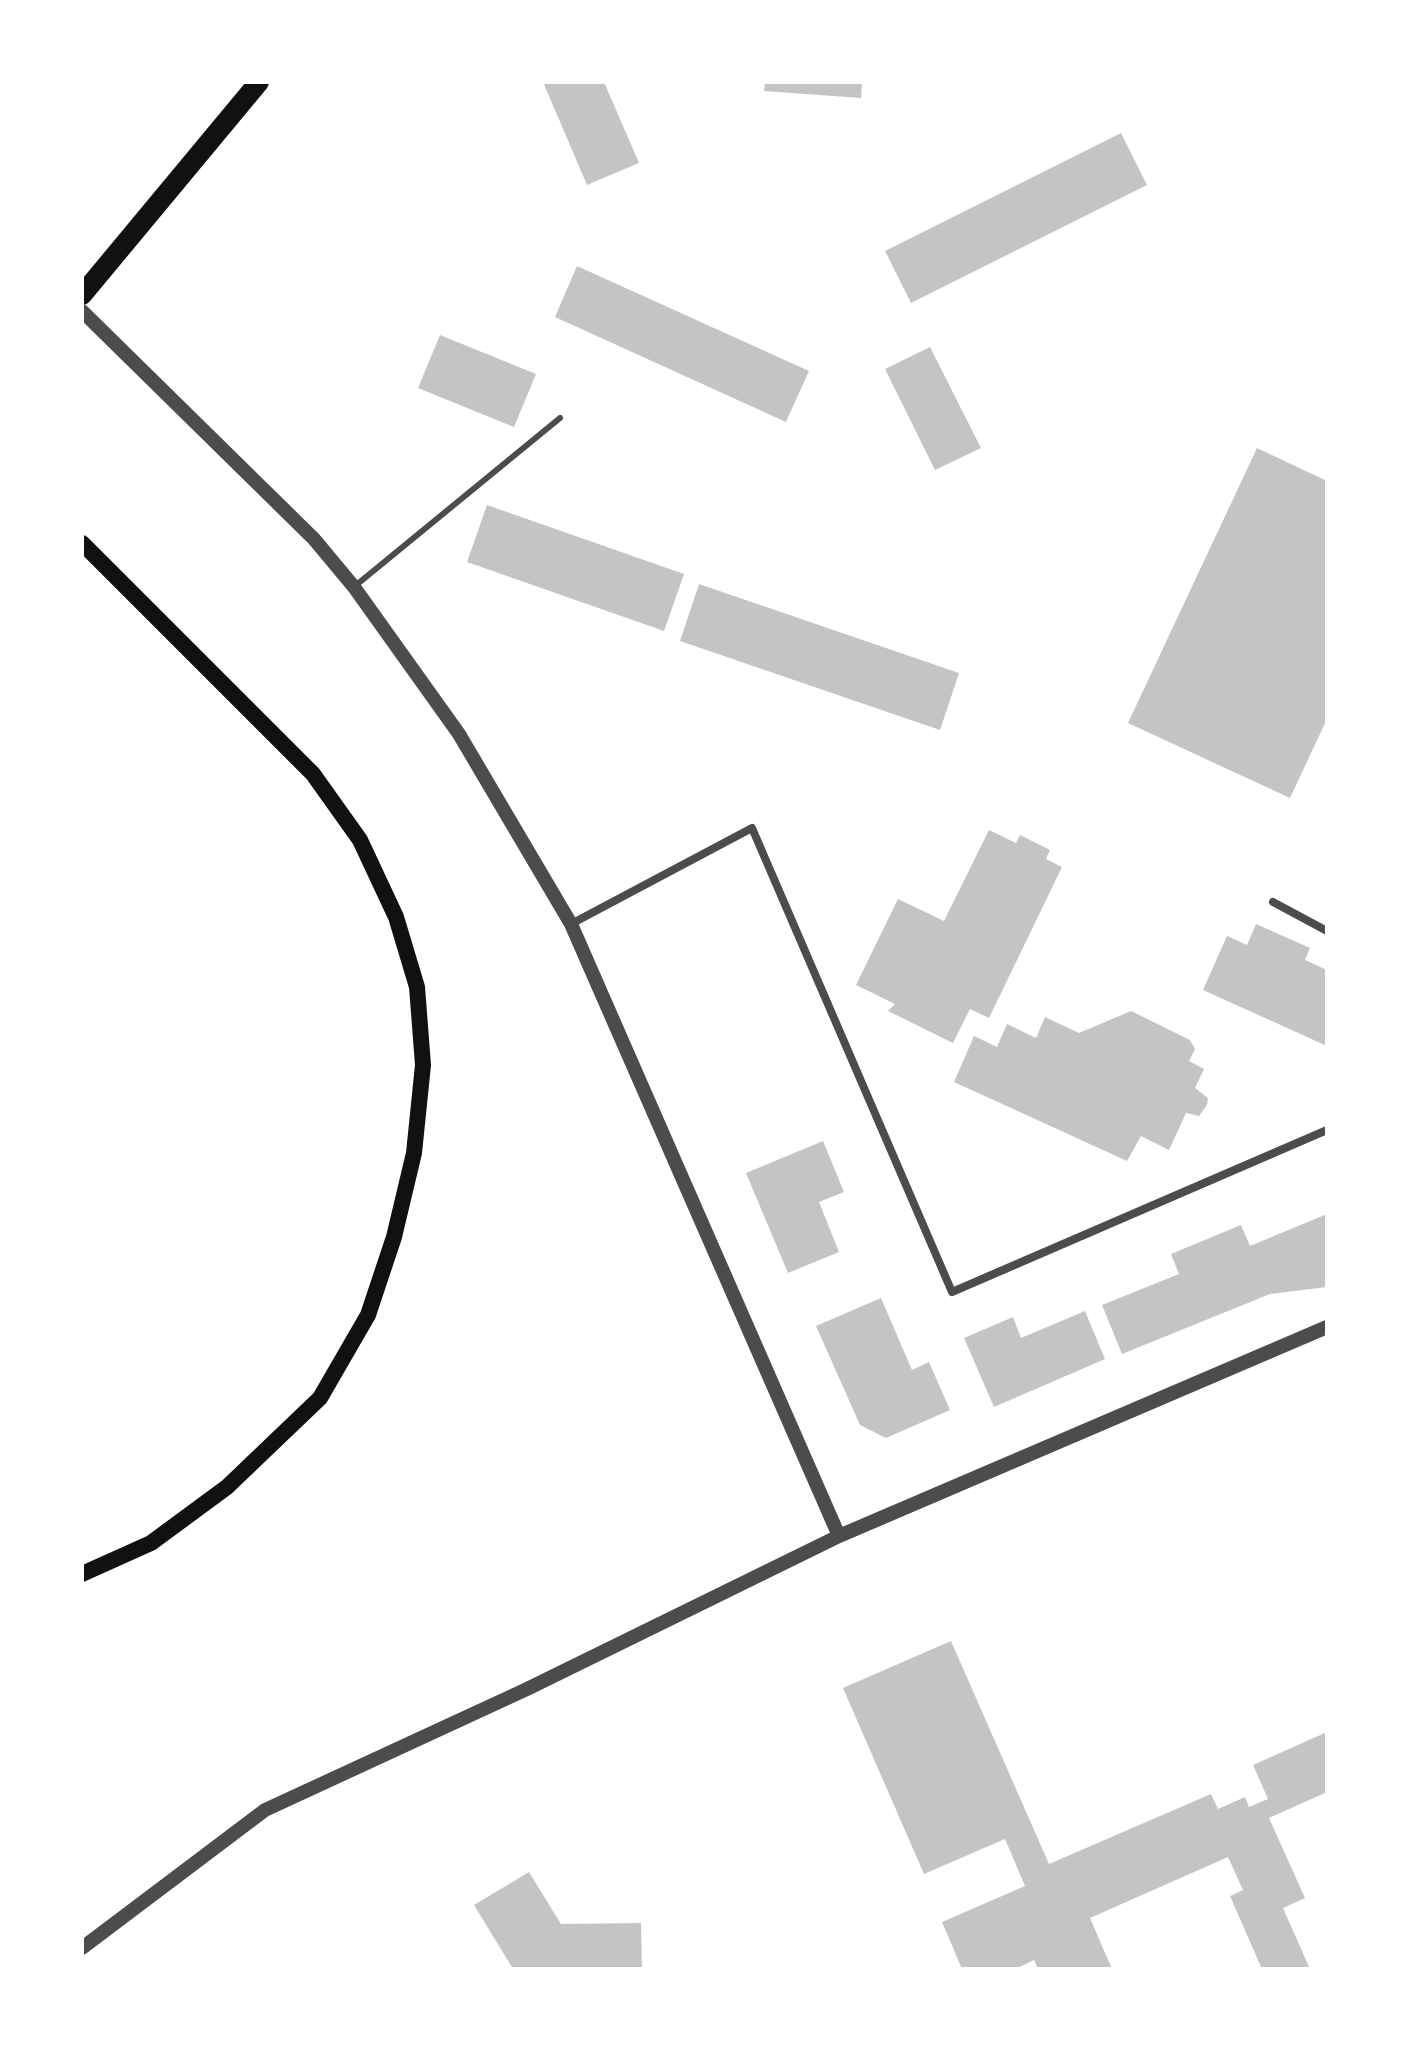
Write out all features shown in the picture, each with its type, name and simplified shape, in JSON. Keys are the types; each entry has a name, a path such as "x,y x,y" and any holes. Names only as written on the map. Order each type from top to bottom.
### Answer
{"main road":[{"path":"82,295 259,82"},
{"path":"82,543 313,774 360,840 396,917 417,987 423,1065 414,1153 394,1237 368,1315 320,1398 227,1487 151,1543 82,1574"}],"street":[{"path":"82,311 314,539 354,587 459,734 571,924 839,1536"},
{"path":"571,924 752,828 952,1292 1327,1130"},
{"path":"1273,902 1327,931"},
{"path":"82,1948 265,1810 527,1689 839,1536 1327,1327"}],"lane":[{"path":"354,587 560,418"}],"building":[{"path":"543,82 604,82 639,163 587,185"},
{"path":"765,82 862,82 861,98 764,91"},
{"path":"1121,133 1147,185 911,303 885,251"},
{"path":"577,266 809,371 786,422 555,317"},
{"path":"440,335 536,374 514,427 418,388"},
{"path":"930,347 981,448 935,470 885,369"},
{"path":"1257,448 1327,481 1327,719 1290,798 1128,723"},
{"path":"487,505 684,574 664,631 467,562"},
{"path":"699,584 959,673 940,730 680,641"},
{"path":"989,830 1016,843 1020,835 1050,850 1046,859 1062,867 989,1018 970,1009 953,1043 888,1011 895,1004 856,985 898,899 944,921"},
{"path":"1256,924 1310,948 1305,960 1327,970 1327,1046 1203,990 1227,936 1247,945"},
{"path":"1131,1011 1190,1040 1195,1049 1189,1061 1204,1069 1195,1088 1208,1098 1207,1105 1199,1116 1186,1113 1169,1150 1141,1136 1127,1161 954,1082 974,1036 997,1047 1007,1024 1036,1038 1045,1017 1079,1033"},
{"path":"823,1141 844,1192 819,1202 839,1252 788,1273 746,1173"},
{"path":"1327,1214 1327,1287 1270,1294 1122,1354 1102,1305 1179,1274 1171,1254 1241,1225 1250,1246"},
{"path":"881,1298 912,1370 929,1362 950,1410 886,1438 860,1425 816,1326"},
{"path":"1085,1311 1105,1359 994,1407 964,1338 1013,1317 1021,1338"},
{"path":"951,1641 1049,1864 1211,1794 1218,1809 1245,1797 1249,1807 1268,1799 1253,1765 1327,1732 1327,1792 1269,1818 1305,1898 1283,1908 1310,1969 1262,1969 1230,1896 1243,1890 1228,1857 1090,1918 1112,1969 1038,1969 1034,1960 1015,1969 962,1969 942,1922 1025,1886 1005,1839 924,1874 843,1688"},
{"path":"529,1872 561,1924 641,1923 642,1969 513,1969 474,1905"}]}
